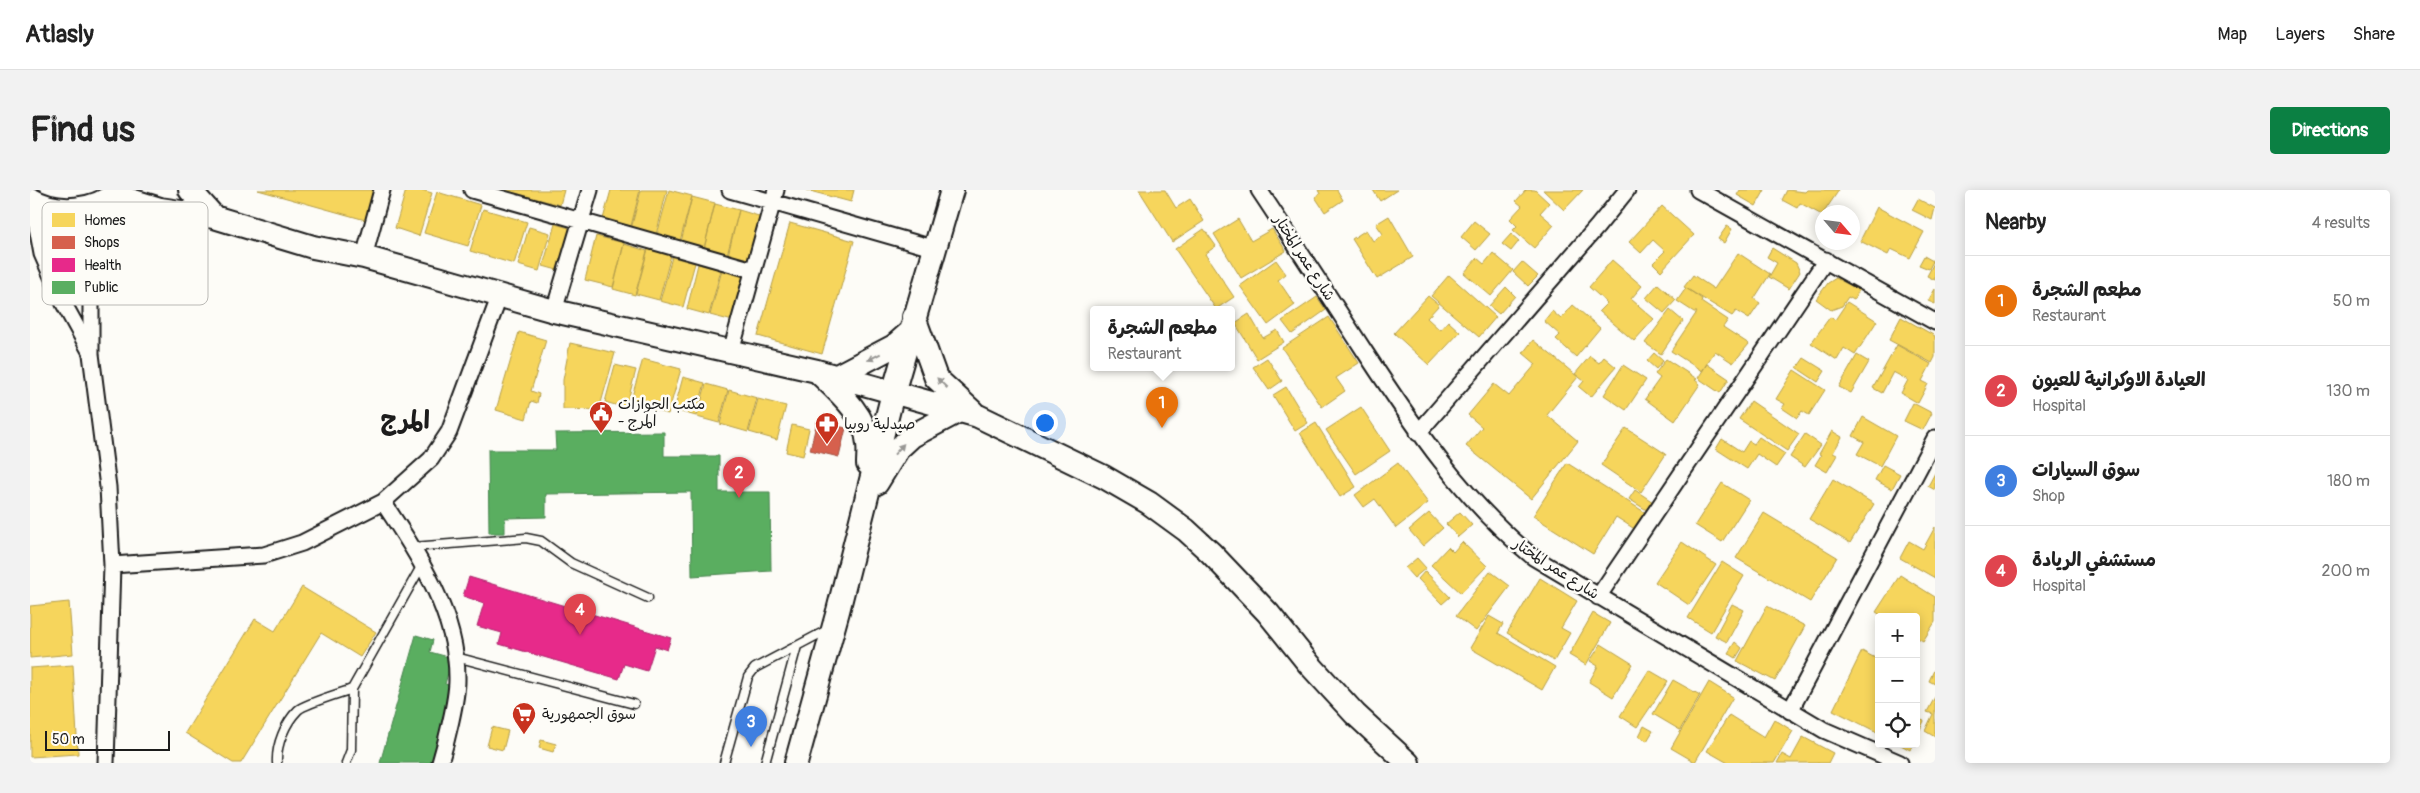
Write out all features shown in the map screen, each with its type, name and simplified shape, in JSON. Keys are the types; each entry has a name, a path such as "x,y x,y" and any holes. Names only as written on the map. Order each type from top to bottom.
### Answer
{"main road":[{"path":"190,190 201,202"},
{"path":"796,763 893,393 952,190"},
{"path":"96,202 110,196 133,202"},
{"path":"208,210 214,217"},
{"path":"208,216 313,247 364,257 554,311 826,374 968,413 1104,477 1148,503 1186,530 1211,553 1268,613 1309,664 1355,714 1408,763"},
{"path":"826,374 894,346 912,325"},
{"path":"912,325 936,378 968,413"},
{"path":"826,374 859,420 868,443 866,495"},
{"path":"866,495 898,449 912,436 968,413"}],"street":[{"path":"364,257 382,190"},
{"path":"472,190 753,270"},
{"path":"554,311 590,190"},
{"path":"730,190 774,196 936,248"},
{"name":"شارع عمر المختار","path":"1260,190 1418,433 1461,487 1503,533 1533,557 1790,711 1824,730 1900,763"},
{"path":"1418,433 1627,190"},
{"path":"1698,190 1935,322"},
{"path":"731,351 774,196"},
{"path":"31,200 42,254"},
{"path":"1598,596 1826,260"},
{"path":"112,565 264,555 302,543 383,502 431,459 449,432 500,295"},
{"path":"65,305 91,354"},
{"path":"91,305 91,354 108,487 112,565 106,763"},
{"path":"1790,711 1935,438"},
{"path":"383,502 413,547 422,565 448,622 456,657 457,683 440,763"}],"lane":[{"path":"413,547 526,538 541,541 571,562 648,598"},
{"path":"346,763 351,750 352,689 422,565"},
{"path":"724,763 748,677 755,668 833,626"},
{"path":"764,763 797,646"},
{"path":"456,657 634,704"},
{"path":"277,763 276,753 283,732 299,709 352,689"}],"building: Homes":[{"path":"258,190 378,190 369,221"},
{"path":"406,190 422,190 432,193 419,236 395,228"},
{"path":"504,190 564,190 560,205"},
{"path":"611,190 640,190 631,226 603,219"},
{"path":"641,190 667,190 656,235 631,229"},
{"path":"669,190 692,196 680,241 657,235"},
{"path":"806,190 854,190 851,202"},
{"path":"1139,190 1165,190 1176,208 1190,199 1204,221 1172,242"},
{"path":"1318,190 1337,190 1343,200 1325,212 1315,197 1320,194"},
{"path":"1373,190 1397,190 1380,201"},
{"path":"1526,190 1535,190 1549,203 1540,213 1554,225 1534,248 1513,230 1517,226 1510,219 1522,206 1516,201"},
{"path":"1543,190 1583,190 1564,210"},
{"path":"1740,190 1765,190 1756,206 1737,195"},
{"path":"1787,190 1805,192 1807,190 1839,190 1829,205 1815,205 1815,211 1800,203 1797,208 1782,200"},
{"path":"437,192 481,205 468,246 424,233"},
{"path":"692,197 715,203 704,248 681,242"},
{"path":"1918,199 1935,208 1932,220 1912,210"},
{"path":"715,204 739,210 727,255 704,249"},
{"path":"1662,206 1694,235 1661,271 1653,263 1665,251 1653,240 1641,253 1629,242"},
{"path":"1877,207 1924,232 1910,258 1891,249 1888,255 1860,241"},
{"path":"483,209 527,222 514,264 470,251"},
{"path":"739,210 762,217 750,261 728,255"},
{"path":"1389,216 1413,257 1377,279 1352,239 1366,230 1373,241 1383,234 1376,224"},
{"path":"1238,219 1251,241 1272,229 1286,251 1241,278 1214,234"},
{"path":"1474,221 1490,234 1476,250 1461,237"},
{"path":"790,223 854,241 822,354 758,336"},
{"path":"555,224 573,229 561,271 543,266"},
{"path":"1727,226 1732,229 1724,243 1718,239"},
{"path":"529,227 550,233 539,271 518,265"},
{"path":"1204,229 1216,246 1205,254 1234,297 1220,306 1214,306 1175,249"},
{"path":"1511,234 1519,241 1511,251 1502,244"},
{"path":"596,236 624,243 613,287 585,280"},
{"path":"624,244 647,251 635,295 613,289"},
{"path":"1772,248 1796,263 1800,272 1789,289 1769,277 1777,263 1767,257"},
{"path":"648,249 671,255 659,300 636,294"},
{"path":"1493,253 1513,270 1491,296 1464,273 1477,258 1484,264"},
{"path":"1738,253 1770,274 1754,299 1760,303 1749,319 1736,311 1732,316 1684,287 1693,275 1714,289"},
{"path":"1924,256 1933,261 1929,269 1919,265"},
{"path":"672,257 695,263 683,307 660,301"},
{"path":"1276,260 1286,274 1278,280 1295,305 1268,325 1240,286"},
{"path":"1612,260 1642,286 1631,299 1654,319 1634,341 1599,311 1607,303 1589,287"},
{"path":"1935,261 1935,280 1927,276"},
{"path":"1522,262 1538,276 1528,286 1513,272"},
{"path":"698,264 721,270 709,315 687,309"},
{"path":"722,270 745,276 733,321 710,315"},
{"path":"1449,275 1496,317 1479,337 1431,296"},
{"path":"1836,278 1859,290 1854,300 1848,297 1842,306 1831,310 1816,299 1828,283"},
{"path":"1658,284 1676,300 1664,313 1646,298"},
{"path":"1506,287 1515,296 1499,314 1489,306"},
{"path":"1686,288 1702,299 1701,302 1728,320 1723,327 1749,344 1733,363 1715,351 1702,371 1671,351 1697,312 1677,301"},
{"path":"1935,289 1935,304 1928,301"},
{"path":"1428,296 1439,305 1427,318 1440,330 1448,321 1460,332 1429,365 1394,333"},
{"path":"1317,297 1326,310 1292,334 1282,321"},
{"path":"1847,302 1877,321 1855,355 1844,348 1837,360 1811,343 1830,317 1835,320"},
{"path":"1573,305 1600,328 1576,357 1556,339 1560,335 1544,321 1552,311 1561,319"},
{"path":"1670,310 1683,321 1661,354 1645,343"},
{"path":"1249,314 1263,338 1277,330 1284,342 1257,359 1235,323"},
{"path":"1329,317 1359,363 1336,378 1345,391 1322,407 1282,348"},
{"path":"1901,317 1935,336 1935,357 1932,363 1889,340"},
{"path":"519,332 546,340 531,391 539,394 537,403 531,401 526,419 496,410"},
{"path":"1533,340 1578,377 1547,415 1578,441 1531,499 1466,446 1482,427 1468,415 1494,384 1509,396 1536,364 1523,353"},
{"path":"570,343 615,353 599,410 563,409 563,380"},
{"path":"1897,345 1931,364 1922,381 1928,384 1918,403 1901,393 1908,380 1893,372 1882,393 1873,388"},
{"path":"1654,353 1663,361 1656,369 1647,361"},
{"path":"1857,355 1869,362 1851,393 1839,387"},
{"path":"1590,356 1599,363 1604,357 1616,367 1591,397 1579,387 1584,381 1575,374"},
{"path":"1267,358 1282,381 1269,390 1253,367"},
{"path":"1804,358 1825,371 1818,382 1797,368"},
{"path":"643,359 681,369 668,414 630,403"},
{"path":"1666,359 1697,379 1695,380 1700,384 1675,421 1645,399 1660,378 1655,374"},
{"path":"1707,364 1729,379 1720,393 1698,378"},
{"path":"615,365 636,370 626,408 605,402"},
{"path":"1623,365 1646,380 1626,410 1604,395"},
{"path":"1794,370 1825,390 1809,415 1802,411 1797,418 1782,408 1785,404 1776,399"},
{"path":"683,377 705,383 696,416 674,410"},
{"path":"706,384 728,390 719,423 697,417"},
{"path":"1286,387 1308,423 1295,431 1273,395"},
{"path":"729,390 757,398 748,432 720,424"},
{"path":"758,399 786,406 777,440 749,432"},
{"path":"1751,401 1799,434 1787,451 1739,419"},
{"path":"1913,403 1932,413 1923,430 1904,421"},
{"path":"1361,407 1390,451 1356,474 1326,430"},
{"path":"1863,417 1896,436 1880,466 1857,454 1864,442 1853,436"},
{"path":"1316,423 1356,487 1340,497 1300,433"},
{"path":"792,425 809,429 803,456 786,452"},
{"path":"1626,428 1666,454 1641,492 1601,465"},
{"path":"1832,431 1842,437 1833,453 1837,455 1827,472 1815,465"},
{"path":"1805,434 1821,445 1805,467 1790,457"},
{"path":"1759,437 1785,454 1776,467 1757,454 1747,469 1716,449 1722,439 1742,452 1749,441 1754,444"},
{"path":"1398,463 1428,503 1396,528 1375,499 1364,507 1355,495"},
{"path":"1567,463 1646,513 1636,530 1616,517 1593,554 1533,516"},
{"path":"1883,465 1900,474 1892,489 1875,480"},
{"path":"1935,473 1935,490 1928,486"},
{"path":"1833,479 1874,504 1850,543 1809,519"},
{"path":"1722,483 1749,500 1722,542 1695,525"},
{"path":"1635,490 1653,502 1648,511 1629,499"},
{"path":"1460,512 1472,525 1458,537 1446,524"},
{"path":"1429,513 1443,528 1423,546 1409,530"},
{"path":"1764,513 1837,557 1810,602 1736,558"},
{"path":"1935,527 1935,578 1900,558 1909,541 1923,549"},
{"path":"1462,542 1487,566 1461,593 1431,565 1448,547 1453,552"},
{"path":"1682,542 1716,565 1689,605 1655,582"},
{"path":"1417,558 1426,568 1414,578 1405,568"},
{"path":"1722,562 1744,576 1711,632 1688,618"},
{"path":"1425,571 1450,597 1442,604 1418,579"},
{"path":"1490,571 1510,586 1476,631 1456,616"},
{"path":"1900,575 1935,597 1935,622 1923,641 1920,639 1920,613 1876,612"},
{"path":"1540,578 1577,601 1561,628 1570,633 1554,661 1507,633"},
{"path":"302,587 376,632 360,657 321,633 241,763 233,763 185,733 255,619 275,631"},
{"path":"69,602 73,654 30,658 30,606"},
{"path":"1732,604 1744,610 1727,642 1715,636"},
{"path":"1767,606 1805,626 1775,681 1737,661"},
{"path":"1593,613 1610,623 1586,665 1569,655"},
{"path":"1489,616 1503,624 1498,633 1555,667 1542,690 1470,648"},
{"path":"1735,642 1742,648 1736,658 1728,653"},
{"path":"1601,644 1633,664 1613,697 1589,682 1598,666 1590,661"},
{"path":"1862,651 1875,658 1875,731 1833,710"},
{"path":"73,665 78,754 30,757 30,668"},
{"path":"1935,668 1935,684 1929,681"},
{"path":"1649,670 1668,681 1637,727 1620,716"},
{"path":"1673,680 1700,695 1680,730 1653,714"},
{"path":"1709,682 1733,697 1695,762 1671,748"},
{"path":"1935,697 1935,737 1925,731 1933,714 1927,712"},
{"path":"1729,715 1764,737 1774,719 1793,731 1774,763 1728,763 1707,751"},
{"path":"1920,720 1924,721 1920,730"},
{"path":"1644,726 1653,731 1647,741 1639,736"},
{"path":"492,727 508,731 503,750 487,746"},
{"path":"1803,737 1833,753 1828,763 1777,763 1782,754 1791,759"},
{"path":"541,740 556,744 553,752 539,748"}],"building: Shops":[{"path":"817,421 846,428 839,457 810,450"}],"building: Health":[{"path":"469,577 671,638 667,650 655,646 647,671 624,664 619,679 499,644 502,633 477,626 484,603 463,596"}],"building: Public":[{"path":"664,432 664,456 719,456 719,492 770,492 771,571 692,576 691,492 546,494 546,517 505,518 505,533 489,533 488,450 556,450 555,433"},
{"path":"416,635 433,640 430,652 452,658 445,684 453,686 432,763 380,763"}],"place":[{"name":"مطعم الشجرة","path":"1162,428"},
{"name":"مكتب الجوازات - المرج","path":"601,434"},
{"name":"صيدلية روبيا","path":"827,445"},
{"name":"العيادة الاوكرانية للعيون","path":"739,498"},
{"name":"مستشفي الريادة","path":"580,635"},
{"name":"سوق الجمهورية","path":"524,735"},
{"name":"سوق السيارات","path":"751,747"}],"district":[{"name":"المرج","path":"405,421"}]}
